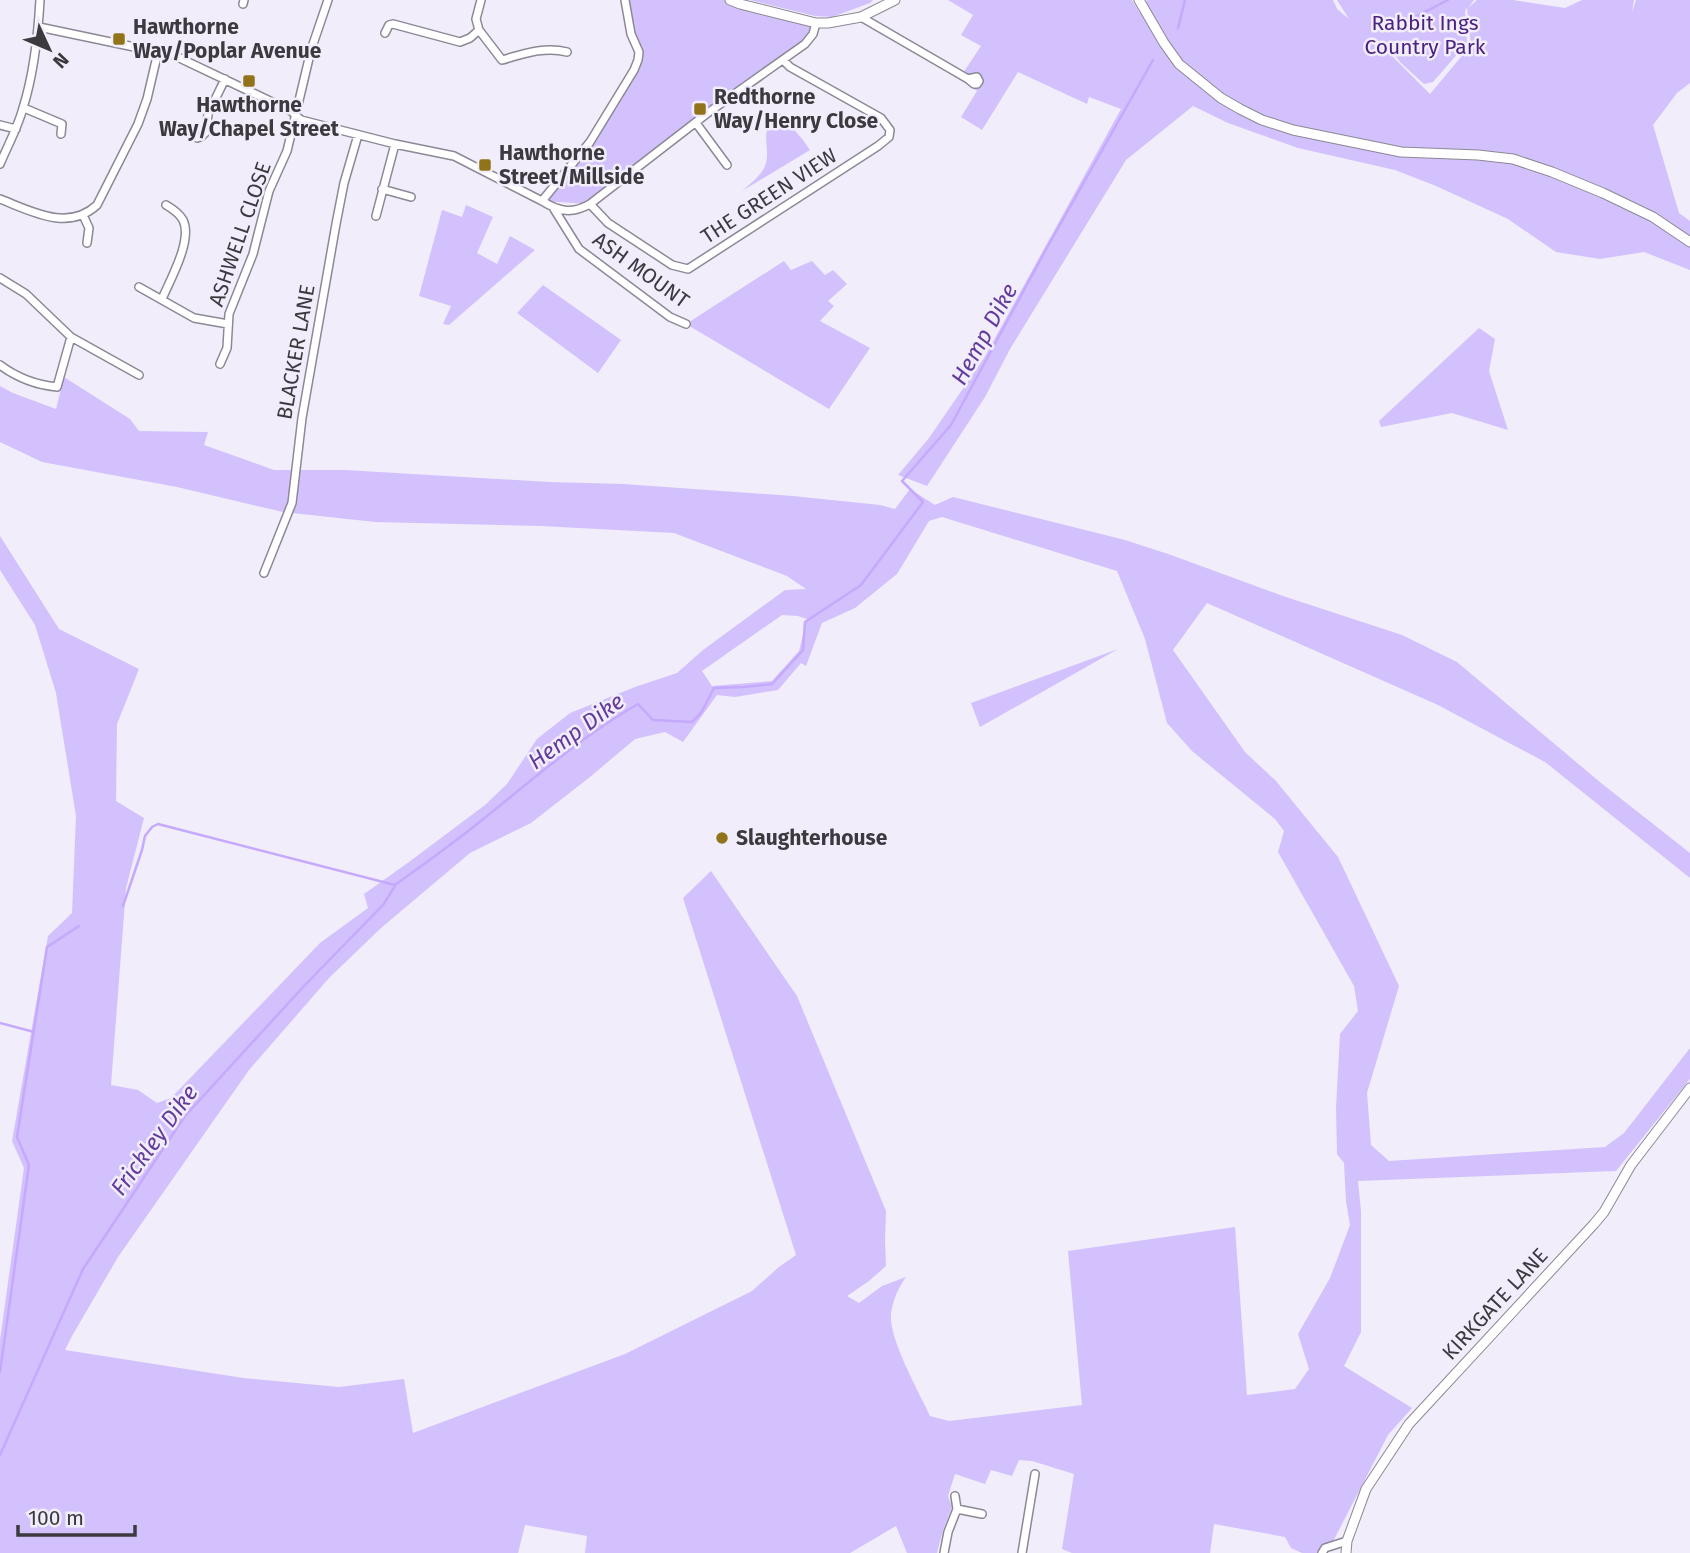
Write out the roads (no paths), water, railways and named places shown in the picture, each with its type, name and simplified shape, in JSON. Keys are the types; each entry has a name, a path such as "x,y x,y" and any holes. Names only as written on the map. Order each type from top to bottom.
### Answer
{"street":[{"path":"0,164 16,128 32,74 40,0"},
{"path":"481,0 476,19 479,30 502,60 541,50 557,49 567,52"},
{"path":"542,201 590,142 634,70 639,52 631,34 625,0"},
{"path":"730,0 816,23 861,18 895,0"},
{"path":"1139,0 1179,64 1221,98 1262,120 1335,140 1401,152 1513,159 1552,172 1653,217 1690,242"},
{"name":"ASHWELL CLOSE","path":"220,363 227,348 229,314 253,254 269,191 287,151 311,50 326,1"},
{"path":"861,18 968,79"},
{"path":"39,27 167,52 291,111 301,120 454,156 554,209 577,212 809,40 816,23"},
{"path":"385,33 389,25 393,24 460,42 479,30"},
{"path":"0,199 37,214 65,219 83,215 97,205 138,124 158,52"},
{"name":"THE GREEN VIEW","path":"590,204 608,223 672,265 688,269 888,137 890,130 881,118 790,67 783,60"},
{"path":"197,138 206,132 208,114 225,79"},
{"path":"23,108 62,124 61,134"},
{"path":"696,123 727,165"},
{"path":"0,125 16,128"},
{"name":"BLACKER LANE","path":"264,573 295,492 302,418 337,217 359,135"},
{"path":"376,216 395,144"},
{"path":"382,189 411,197"},
{"path":"162,299 186,241 183,219 166,205"},
{"name":"ASH MOUNT","path":"554,209 579,249 670,317 686,324"},
{"path":"83,215 89,228 87,243"},
{"path":"0,278 26,294 71,337 139,374"},
{"path":"139,287 194,318 228,324"},
{"path":"0,365 21,377 57,387 71,337"},
{"name":"KIRKGATE LANE","path":"1346,1553 1347,1541 1366,1489 1409,1424 1594,1224 1631,1165 1690,1088"},
{"path":"1022,1553 1035,1474"},
{"path":"944,1553 948,1532 957,1509 955,1496"},
{"path":"957,1509 982,1514"},
{"path":"1322,1553 1325,1548 1347,1541"}],"waterway":[{"path":"1178,28 1185,0"},
{"path":"1392,29 1448,0"},
{"name":"Hemp Dike","path":"123,906 145,836 158,824 395,885 461,837 577,744 638,704 653,720 692,722 701,713 714,688 772,684 803,650 805,622 861,585 923,502 902,481 951,425 1153,60"},
{"name":"Frickley Dike","path":"0,1455 83,1269 185,1116 304,986 383,905 395,886"},
{"name":"Hemp Dike","path":"0,1372 29,1165 17,1137 47,947 79,926"},
{"path":"0,1023 34,1032"}],"place":[{"name":"Hawthorne Way/Poplar Avenue","path":"119,39"},
{"name":"Hawthorne Way/Chapel Street","path":"249,81"},
{"name":"Redthorne Way/Henry Close","path":"700,109"},
{"name":"Hawthorne Street/Millside","path":"485,165"},
{"name":"Slaughterhouse","path":"722,838"}],"park label":[{"name":"Rabbit Ings Country Park","path":"1425,35"}]}
